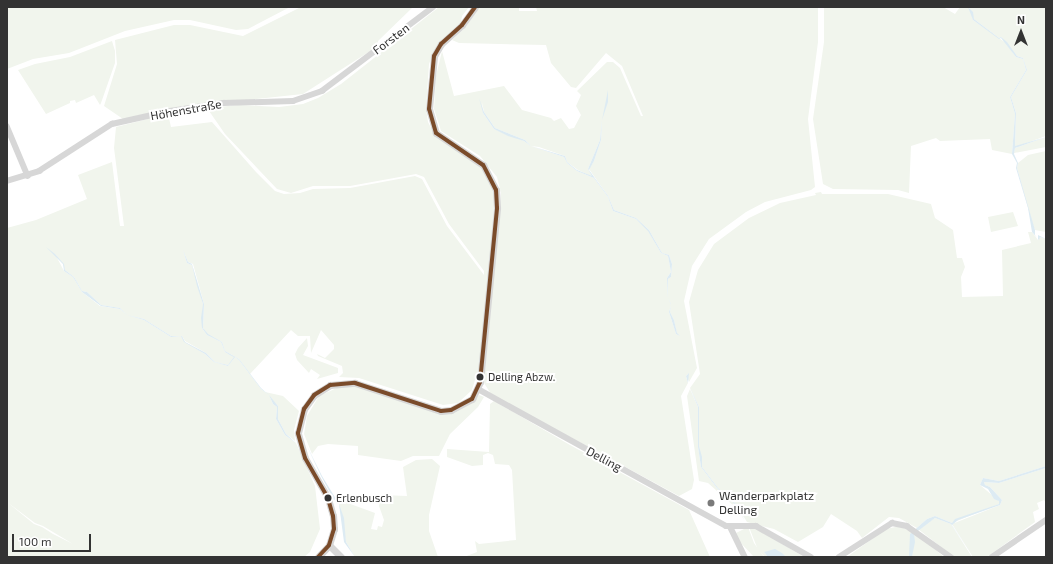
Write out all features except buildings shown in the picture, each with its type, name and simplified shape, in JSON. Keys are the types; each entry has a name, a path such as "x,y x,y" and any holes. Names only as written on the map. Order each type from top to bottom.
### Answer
{"street":[{"name":"Forsten","path":"368,57 433,7"},
{"path":"318,557 329,545 334,529 330,505 301,445 298,433 304,410 314,395 330,385 355,383 442,410 451,410 466,404 478,389 497,208 496,190 483,165 436,133 428,109 434,56 441,44 462,25 475,7"},
{"name":"Höhenstraße","path":"7,182 28,176 112,124 170,111 223,103 293,100 322,91 368,57"},
{"path":"7,126 28,176"},
{"name":"Delling","path":"478,389 731,528"},
{"path":"992,557 1046,520"},
{"path":"839,557 892,523 900,523 915,531 951,557"},
{"path":"745,557 731,528 748,524 756,526 812,557"},
{"path":"329,545 340,557"}],"shaded area":[{"path":"7,7 290,7 248,29 236,30 190,20 174,20 125,31 69,53 33,59 7,69"},
{"path":"301,7 412,8 378,41 378,46 303,94 172,108 123,119 104,106 117,64 115,40 174,25 190,25 243,36"},
{"path":"439,7 469,7 462,16 461,22 432,56 429,64 426,109 428,122 431,128 485,171 495,196 480,373 477,373 472,390 458,403 443,405 359,378 339,377 343,373 342,366 318,356 317,354 325,358 334,349 334,345 321,330 311,353 310,336 298,336 291,330 250,374 239,359 225,351 222,342 207,334 203,328 204,304 193,264 188,262 183,250 187,263 192,265 203,304 202,328 207,335 221,342 225,352 235,357 239,360 261,389 269,395 273,404 277,407 276,419 285,435 296,443 315,486 320,529 310,552 304,557 7,557 7,228 36,220 87,199 78,175 112,162 120,226 124,226 114,148 116,127 168,114 171,127 212,122 256,172 275,191 284,194 300,193 313,189 350,188 415,176 422,179 447,226 484,275 484,271 449,224 424,177 416,174 350,186 313,186 291,193 277,189 225,134 207,108 239,105 279,107 303,104 318,98 341,84","holes":["55,254 63,264 65,270 74,277 82,291 87,292 101,305 120,308 127,315 120,309 100,306 82,292 73,277 64,271","127,315 144,319 171,336 181,336 171,337 144,320","181,336 185,341 206,353 215,362 228,365 235,357 228,366 214,362 205,354 185,342","7,502 35,523 43,526 73,544 34,524"]},
{"path":"480,7 519,7 519,11 537,11 536,7 818,7 818,42 808,119 815,187 811,190 765,202 746,212 709,239 692,266 684,301 697,368 689,382 687,376 689,373 686,376 688,383 681,396 694,480 692,489 679,496 491,394 484,383 501,193 497,177 480,156 441,131 434,109 436,76 442,51 454,96 504,86 522,110 551,118 554,121 561,118 569,129 574,128 581,115 576,106 581,95 577,91 607,62 613,62 620,68 641,116 643,116 622,66 606,53 576,88 571,87 551,63 546,45 459,43 452,40 465,28","holes":["482,102 484,112 495,128 525,140 531,146 524,141 494,129 483,113","602,120 601,140 594,161 589,169 608,196 614,210 636,218 649,230 662,253 669,255 672,264 671,277 668,279 668,298 667,278 671,272 668,256 661,253 648,230 636,219 613,211 608,197 594,178 577,171 567,163 564,157 531,146 539,147 565,156 567,162 578,170 593,177 588,169 600,140","671,306 670,312 674,320 677,334 680,336 676,334 669,312"]},
{"path":"824,7 943,7 955,14 960,7 968,7 972,12 973,20 1006,43 1016,57 1023,59 1026,70 1010,97 1015,114 1012,154 992,150 990,139 940,141 936,138 911,146 909,193 898,190 833,189 823,184 813,119 824,42"},
{"path":"968,7 973,12 974,19 999,38 1001,37 1007,42 1017,56 1023,58 1027,70 1011,97 1016,113 1015,146 1046,137 1015,148 1014,154 1018,163 1017,168 1037,238 1032,232 1028,208 1016,168 1017,163 1012,154 1015,114 1010,97 1026,70 1023,59 1016,57 1001,38 999,39 973,20"},
{"path":"969,7 1046,7 1046,136 1015,147 1016,113 1011,97 1027,70 1023,58 1017,56 1001,37 999,38 974,19"},
{"path":"112,41 115,51 115,63 100,105 94,95 76,103 75,100 70,101 70,103 46,114 18,70 35,64 70,57"},
{"path":"608,90 608,102 602,120"},
{"path":"479,98 484,112 495,128 525,140 531,146 524,141 508,136 494,129 483,113"},
{"path":"602,120 601,140 594,161 589,170 608,196 614,210 636,218 649,230 662,253 669,255 672,264 671,277 668,279 668,298 667,278 671,272 668,256 661,253 648,231 636,219 613,211 608,197 594,178 577,171 567,163 564,157 531,146 565,156 567,162 577,170 592,176 588,169 600,140"},
{"path":"1046,137 1046,147 1014,153 1015,148"},
{"path":"1046,151 1046,232 1035,230 1017,168 1018,163 1028,155"},
{"path":"821,192 822,194 888,194 931,204 935,218 953,230 957,258 962,258 965,267 961,277 962,297 1003,296 1002,250 1031,243 1028,232 1032,232 1038,240 1040,237 1046,239 1046,466 999,481 983,478 980,485 999,501 999,504 952,523 935,516 927,519 917,528 899,518 889,517 862,538 857,531 831,514 823,527 798,542 774,529 747,522 736,504 718,488 702,467 699,446 699,407 690,388 700,374 689,302 698,270 714,244 749,218 780,203 816,195 815,193"},
{"path":"1013,212 1018,226 991,232 988,217"},
{"path":"46,247 64,264 65,270 74,277 82,291 87,292 101,305 120,308 127,315 120,309 101,306 82,292 73,277 64,271 63,264"},
{"path":"183,250 188,262 192,264 204,304 203,328 208,334 222,342 225,351 239,359 261,388 269,395 261,389 239,360 235,357 228,366 214,362 205,354 184,342 181,336 185,342 206,353 215,362 228,365 234,357 225,352 221,342 207,335 202,328 201,318 203,304 192,265 187,263"},
{"path":"671,306 670,312 674,320 677,333 680,336 676,334 669,312"},
{"path":"127,315 144,319 171,336 181,336 171,337 144,320"},
{"path":"307,338 308,346 303,355 338,368 338,373 317,379 320,375 311,369 309,373 297,360 295,354"},
{"path":"689,373 688,383 686,376"},
{"path":"339,387 357,387 452,412 468,405 479,395 484,397 478,407 450,434 439,456 413,456 401,461 358,455 358,446 328,444 318,446 312,454 304,434 307,416 319,396"},
{"path":"690,388 699,407 699,446 702,457 702,467 718,488 736,504 746,521 736,505 717,488 701,467 698,447 698,407"},
{"path":"690,389 698,407 698,447 701,467 717,488 736,505 745,521 736,508 708,483 699,481 687,396"},
{"path":"265,392 283,396 299,411 294,430 295,441 286,434 278,419 278,406"},
{"path":"269,395 278,406 278,419 286,434 296,443 285,435 276,419 277,407 273,404"},
{"path":"494,401 570,445 689,510 710,557 464,557 477,552 475,541 479,544 516,540 512,470 509,465 495,464 493,455 488,453 483,455 483,465 472,466 447,457 447,449 489,452 490,404"},
{"path":"306,444 322,476 336,499 334,500 321,476"},
{"path":"432,459 440,466 429,515 429,531 438,557 355,557 346,542 339,504 345,502 375,513 371,529 377,530 378,526 382,527 384,520 379,506 381,495 407,496 403,467 416,460"},
{"path":"1046,466 1046,468 999,483 984,482 985,485 990,487 1002,500 1000,505 958,520 952,525 973,557 951,524 935,518 914,534 915,542 912,557 909,557 910,534 927,519 935,516 952,523 955,519 999,504 999,501 994,499 988,489 980,485 983,478 999,481"},
{"path":"1046,468 1046,503 1044,500 1037,503 1039,509 1033,512 1035,522 987,557 973,557 952,524 1000,505 1002,500 990,487 985,485 984,482 999,483"},
{"path":"339,504 344,518 346,542 355,557 344,542"},
{"path":"935,518 951,524 972,557 954,557 918,529"},
{"path":"900,526 913,533 909,557 847,557 886,529"},
{"path":"748,527 754,543 764,557 754,557 738,540 736,533"},
{"path":"749,527 757,529 804,557 786,557 764,552 768,557 765,557 758,550"},
{"path":"914,534 920,537 944,557 912,557"},
{"path":"775,549 786,557 768,557 764,552"}],"transit line":[{"path":"318,557 329,545 334,529 333,516 328,498 305,458 298,433 304,409 314,395 330,385 355,383 441,411 451,410 472,399 480,382 497,208 496,190 483,165 436,133 429,109 434,56 441,44 462,25 475,7"}],"place":[{"name":"Delling Abzw.","path":"480,377"},
{"name":"Erlenbusch","path":"328,498"},
{"name":"Wanderparkplatz Delling","path":"711,503"}]}
